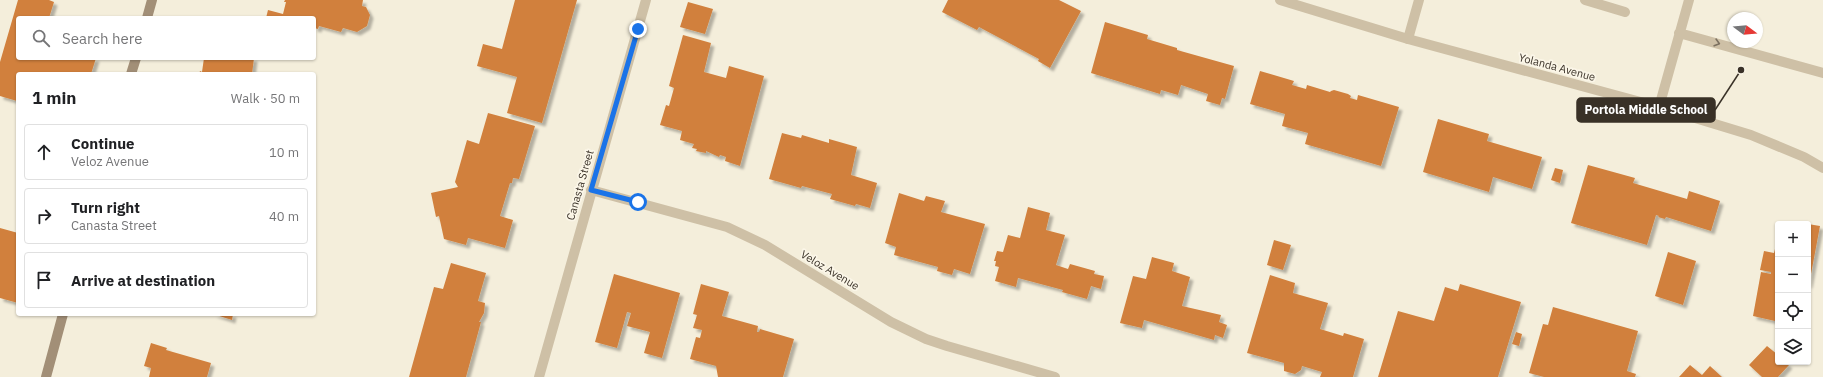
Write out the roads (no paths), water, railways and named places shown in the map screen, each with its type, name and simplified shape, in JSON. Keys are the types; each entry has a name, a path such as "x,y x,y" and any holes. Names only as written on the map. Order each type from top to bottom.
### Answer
{"main road":[{"path":"148,16 152,0"},
{"path":"132,72 135,60"},
{"path":"46,377 62,316"}],"street":[{"name":"Canasta Street","path":"539,377 646,0"},
{"name":"Yolanda Avenue","path":"1280,0 1408,39 1660,107 1751,135 1804,157 1823,168"},
{"path":"1408,39 1419,0"},
{"path":"1585,0 1625,12"},
{"path":"1660,107 1689,0"},
{"path":"1679,33 1823,74"},
{"name":"Veloz Avenue","path":"591,190 727,227 765,244 891,322 926,339 1055,377"}],"place":[{"name":"Portola Middle School","path":"1741,70"}]}
